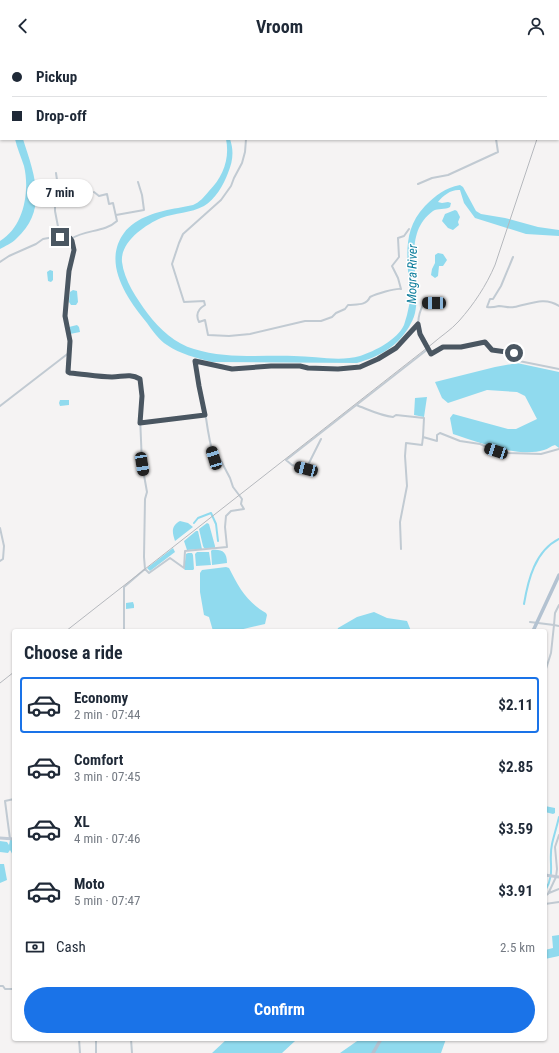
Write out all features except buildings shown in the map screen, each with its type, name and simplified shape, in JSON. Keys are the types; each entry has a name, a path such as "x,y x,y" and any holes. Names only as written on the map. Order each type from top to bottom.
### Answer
{"main road":[{"path":"534,629 559,574"},
{"path":"0,838 10,839"},
{"path":"547,875 557,877"},
{"path":"373,1053 380,1041"}],"street":[{"path":"246,140 246,152 231,186 221,200 183,234 172,264 184,302 204,301 206,306 199,309 197,315 198,322 205,320 208,336 250,334 305,320 321,320 332,317 336,313 345,309 348,305 364,304 370,297 377,293 398,288 401,289 398,278 392,266 399,257 398,238 404,236 409,229"},
{"path":"418,184 432,178 448,175 496,153 498,149 496,140"},
{"path":"56,173 58,187 55,206 60,237"},
{"path":"116,215 144,210 138,182"},
{"path":"0,262 43,239 60,237 71,239 83,233 110,226 116,222 113,204 109,204 107,194 99,196 94,192"},
{"path":"71,239 74,250 69,271 65,316 70,341 69,373 112,377 123,375 135,376 140,379 142,396 140,423 142,464 147,492 145,501 144,557 145,569 149,573 170,558 184,568 185,551 227,548 225,527 226,516 231,511 244,509 241,506 242,499 233,487 220,459 214,458 209,439 195,361 232,369 271,366 300,366 308,368 338,369 360,367 378,359 396,348 418,324"},
{"path":"513,258 501,286 493,299 490,299 487,308 501,306 505,308 514,307 547,300 559,306"},
{"path":"434,303 424,303 419,316 418,324 420,334 431,354 443,347 461,347 485,342 492,350 514,353 514,360 559,369"},
{"path":"321,439 306,469 292,465 286,460 428,349"},
{"path":"0,406 70,352"},
{"path":"356,405 386,416 393,417 396,415 424,418 422,445 406,443 405,456 407,486 400,522 401,549"},
{"path":"140,423 205,415"},
{"path":"423,437 437,441 437,435 440,433 460,441 480,444 496,451 508,453 541,454 559,449"},
{"path":"0,528 4,546 3,559 0,561"},
{"path":"124,629 124,586 145,569"},
{"path":"547,666 551,653 554,625 559,604"},
{"path":"530,622 559,626"},
{"path":"10,839 5,801 12,799"},
{"path":"548,894 557,877 555,847 559,835"},
{"path":"548,894 551,891 559,889"},
{"path":"547,905 559,902"},
{"path":"0,986 3,986 5,989 12,989"},
{"path":"79,1041 80,1053"},
{"path":"96,1041 96,1053"},
{"path":"131,1041 132,1053"}],"water":[{"path":"15,140 23,140 34,178 36,203 33,216 26,228 14,241 0,249 0,241 15,227 20,218 25,197 26,176"},
{"name":"Mogra River","path":"226,140 230,140 232,152 231,164 224,182 212,200 199,208 161,218 148,225 129,241 122,255 125,276 135,296 148,314 157,325 174,340 194,349 218,354 244,356 294,356 344,359 360,356 385,344 401,330 407,315 410,301 407,253 413,224 418,215 433,198 441,192 455,186 460,185 463,187 476,211 481,214 505,218 538,227 559,230 559,236 526,234 475,218 464,203 460,190 454,190 442,197 438,202 451,203 450,207 433,211 423,221 417,233 414,259 416,287 415,315 409,327 393,346 380,354 357,363 212,362 172,348 164,343 153,332 125,292 116,268 116,256 118,244 129,227 141,219 156,213 193,205 204,197 222,174 226,161"},
{"path":"455,210 460,217 458,222 459,225 453,230 448,228 442,221 445,214"},
{"path":"438,253 443,254 447,260 443,266 439,266 438,276 435,278 431,275 435,263 435,255"},
{"path":"50,270 53,271 53,280 51,282 48,281 47,272"},
{"path":"73,290 77,291 78,302 76,305 71,305 69,302 70,292"},
{"path":"77,325 80,332 70,334 69,327"},
{"path":"517,363 559,372 559,448 555,445 545,450 534,452 510,451 453,434 450,418 453,414 508,429 516,429 537,419 525,396 517,392 487,390 448,403 442,398 435,382"},
{"path":"427,397 424,417 414,415 415,398"},
{"path":"60,400 69,400 69,405 60,406"},
{"path":"180,521 188,523 193,527 175,541 173,530 175,525"},
{"path":"207,523 209,524 215,548 204,548 203,546 199,529"},
{"path":"198,531 202,549 187,550 184,541"},
{"path":"173,548 175,552 150,571 147,568"},
{"path":"212,550 219,550 223,552 226,556 227,563 212,565"},
{"path":"197,552 209,552 211,565 196,566 195,554"},
{"path":"192,553 193,555 193,570 184,569 186,554"},
{"path":"226,567 229,568 236,582 249,599 259,609 266,613 265,624 244,629 212,629 209,617 204,615 200,592 200,573 202,570"},
{"path":"133,602 134,608 126,609 126,603"},
{"path":"374,612 387,618 407,621 410,629 338,629 357,617"},
{"path":"547,806 555,808 555,813 547,812"},
{"path":"10,840 12,840 12,854 10,850 8,853 0,852 0,841 7,842 9,845"},
{"path":"0,864 4,864 7,880 0,883"},
{"path":"559,935 559,956 547,959 547,950 553,948 552,936"},
{"path":"225,1041 295,1041 282,1053 212,1053"},
{"path":"357,1041 445,1041 441,1053 340,1053"}],"waterway":[{"path":"194,523 198,518 211,513 216,524 218,541"},
{"path":"524,604 528,585 538,559 551,544 559,539"},
{"path":"547,887 551,873 551,850 559,817"}],"railway":[{"path":"69,629 456,324 470,308 488,280 495,265 537,140"},
{"path":"0,683 12,674"}],"route":[{"path":"60,237 70,238 74,246 67,285 65,316 70,341 68,372 112,377 123,375 135,376 140,379 142,396 140,423 205,415 195,361 232,369 271,366 300,366 308,368 338,369 360,367 378,359 396,348 407,334 418,324 420,334 431,354 443,347 461,347 485,342 492,350 514,353"}]}
